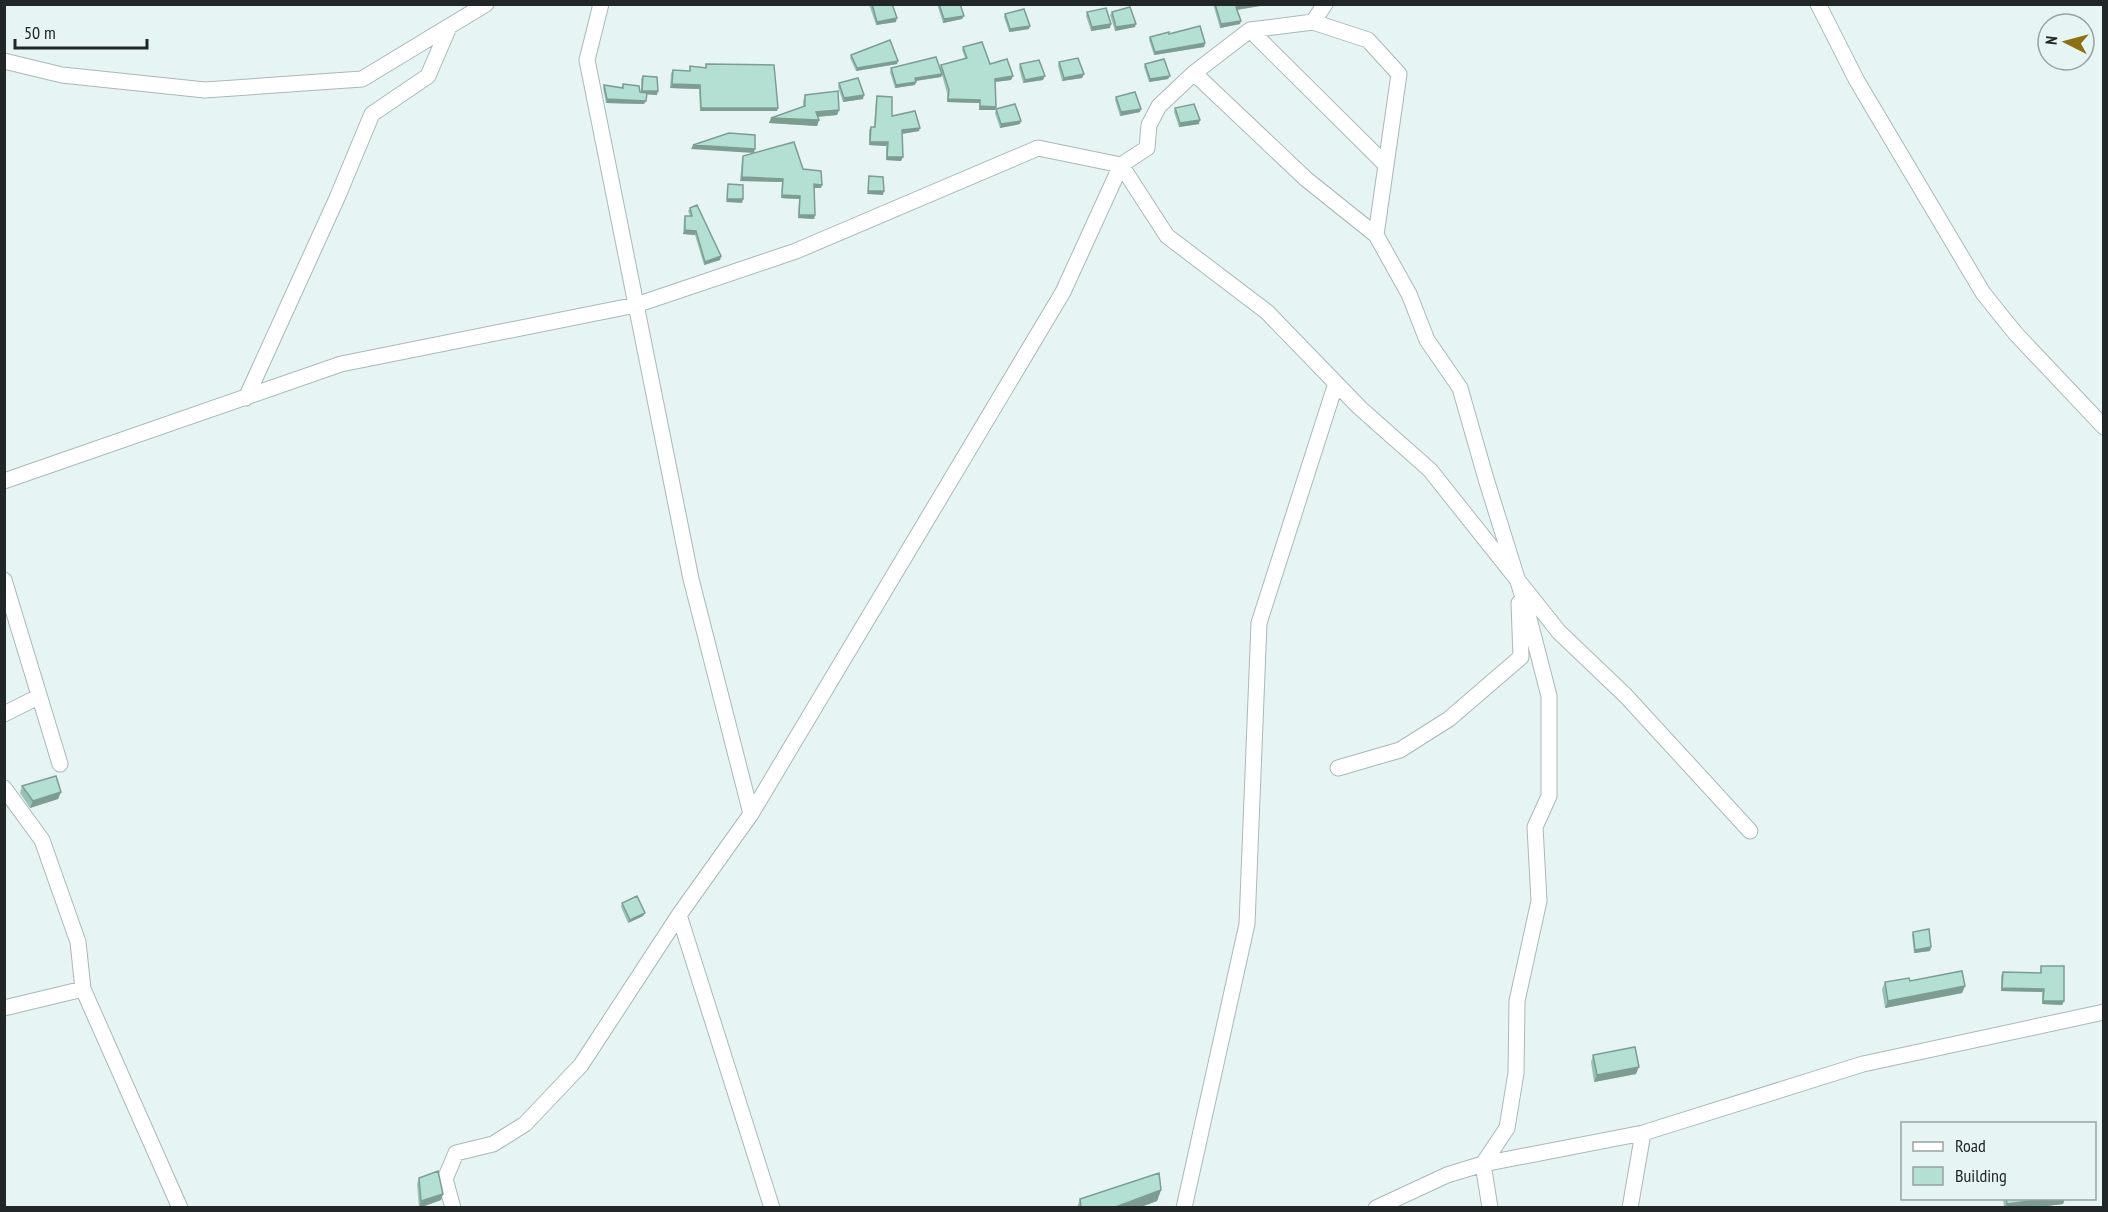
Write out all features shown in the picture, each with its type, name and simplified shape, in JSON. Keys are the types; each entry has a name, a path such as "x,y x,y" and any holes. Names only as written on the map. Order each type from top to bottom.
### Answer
{"street":[{"path":"4,62 62,75 205,90 362,79 486,4"},
{"path":"601,4 587,60 691,579 751,814"},
{"path":"1313,22 1325,4"},
{"path":"1818,4 1857,81 1983,293 2016,334 2103,427"},
{"path":"453,1208 445,1179 456,1153 493,1144 525,1124 581,1065 679,915 751,814 1063,292 1121,165 1147,148 1149,125 1159,106 1194,73 1250,30 1313,22 1368,40 1399,74 1376,235"},
{"path":"246,398 337,198 372,114 428,76 448,27"},
{"path":"1250,30 1386,165"},
{"path":"1194,73 1306,179 1376,235 1409,294 1427,340 1460,388 1518,579 1549,696 1549,796 1535,826 1539,901 1517,1001 1516,1073 1506,1128 1483,1164 1490,1208"},
{"path":"4,481 341,364 636,305 796,251 1038,148 1121,165 1167,236 1267,312 1360,408 1430,470 1559,632 1626,696 1750,831"},
{"path":"1184,1208 1247,924 1259,624 1336,383"},
{"path":"1338,768 1400,750 1449,719 1521,657 1518,579"},
{"path":"4,580 60,764"},
{"path":"4,714 38,697"},
{"path":"4,788 42,840 78,942 83,988 180,1208"},
{"path":"679,915 767,1206"},
{"path":"4,1008 83,988"},
{"path":"1376,1208 1447,1174 1483,1164 1643,1133 1863,1064 2103,1012"},
{"path":"1630,1208 1643,1133"}],"building":[{"path":"872,4 892,4 897,18 877,22"},
{"path":"939,4 960,4 964,16 944,19"},
{"path":"1215,4 1250,4 1236,7 1241,21 1221,24"},
{"path":"1130,7 1136,24 1116,27 1112,12"},
{"path":"1106,8 1111,24 1092,27 1087,12"},
{"path":"1024,9 1030,26 1010,29 1005,14"},
{"path":"1200,26 1205,43 1155,52 1150,37"},
{"path":"890,40 898,61 857,68 851,55"},
{"path":"982,42 990,64 1007,59 1013,76 995,79 996,107 980,106 980,100 948,99 949,90 941,65 967,58 963,47"},
{"path":"936,57 942,74 915,78 916,82 896,85 891,68"},
{"path":"1078,58 1084,74 1064,78 1059,62"},
{"path":"1164,59 1170,76 1150,79 1145,64"},
{"path":"1039,60 1045,76 1025,80 1020,64"},
{"path":"706,64 774,65 778,108 701,108 700,85 672,84 673,70 690,71 690,66 706,68"},
{"path":"643,76 657,77 658,91 642,91"},
{"path":"858,78 864,95 844,98 839,83"},
{"path":"623,84 639,86 640,92 647,93 646,101 607,99 604,85 623,88"},
{"path":"838,91 839,110 816,112 819,120 771,118 805,106 805,95"},
{"path":"1135,92 1141,109 1121,112 1116,97"},
{"path":"877,96 892,97 892,116 915,111 920,128 902,130 903,157 887,157 888,142 870,142 871,127 875,127"},
{"path":"1015,104 1021,121 1001,124 996,109"},
{"path":"1194,104 1200,120 1180,123 1175,108"},
{"path":"729,133 755,135 755,149 693,145"},
{"path":"794,142 803,169 821,171 822,185 814,184 815,215 799,215 800,196 782,195 783,179 742,177 743,156"},
{"path":"869,176 883,177 884,191 868,191"},
{"path":"728,184 743,185 743,199 727,199"},
{"path":"697,205 721,256 705,262 696,231 685,230 685,216 692,216 690,208"},
{"path":"56,776 61,792 33,801 22,786"},
{"path":"637,896 645,913 630,920 622,903"},
{"path":"1929,929 1931,947 1915,950 1913,932"},
{"path":"2041,966 2064,966 2064,1001 2043,1001 2044,989 2002,988 2003,972 2041,973"},
{"path":"1962,971 1965,986 1888,1001 1885,982 1909,978 1910,981"},
{"path":"1635,1047 1639,1067 1597,1075 1593,1055"},
{"path":"438,1171 443,1194 421,1201 419,1178"},
{"path":"1159,1173 1161,1190 1113,1208 1081,1208 1080,1199"},
{"path":"2006,1200 2036,1200 2007,1204"}]}
